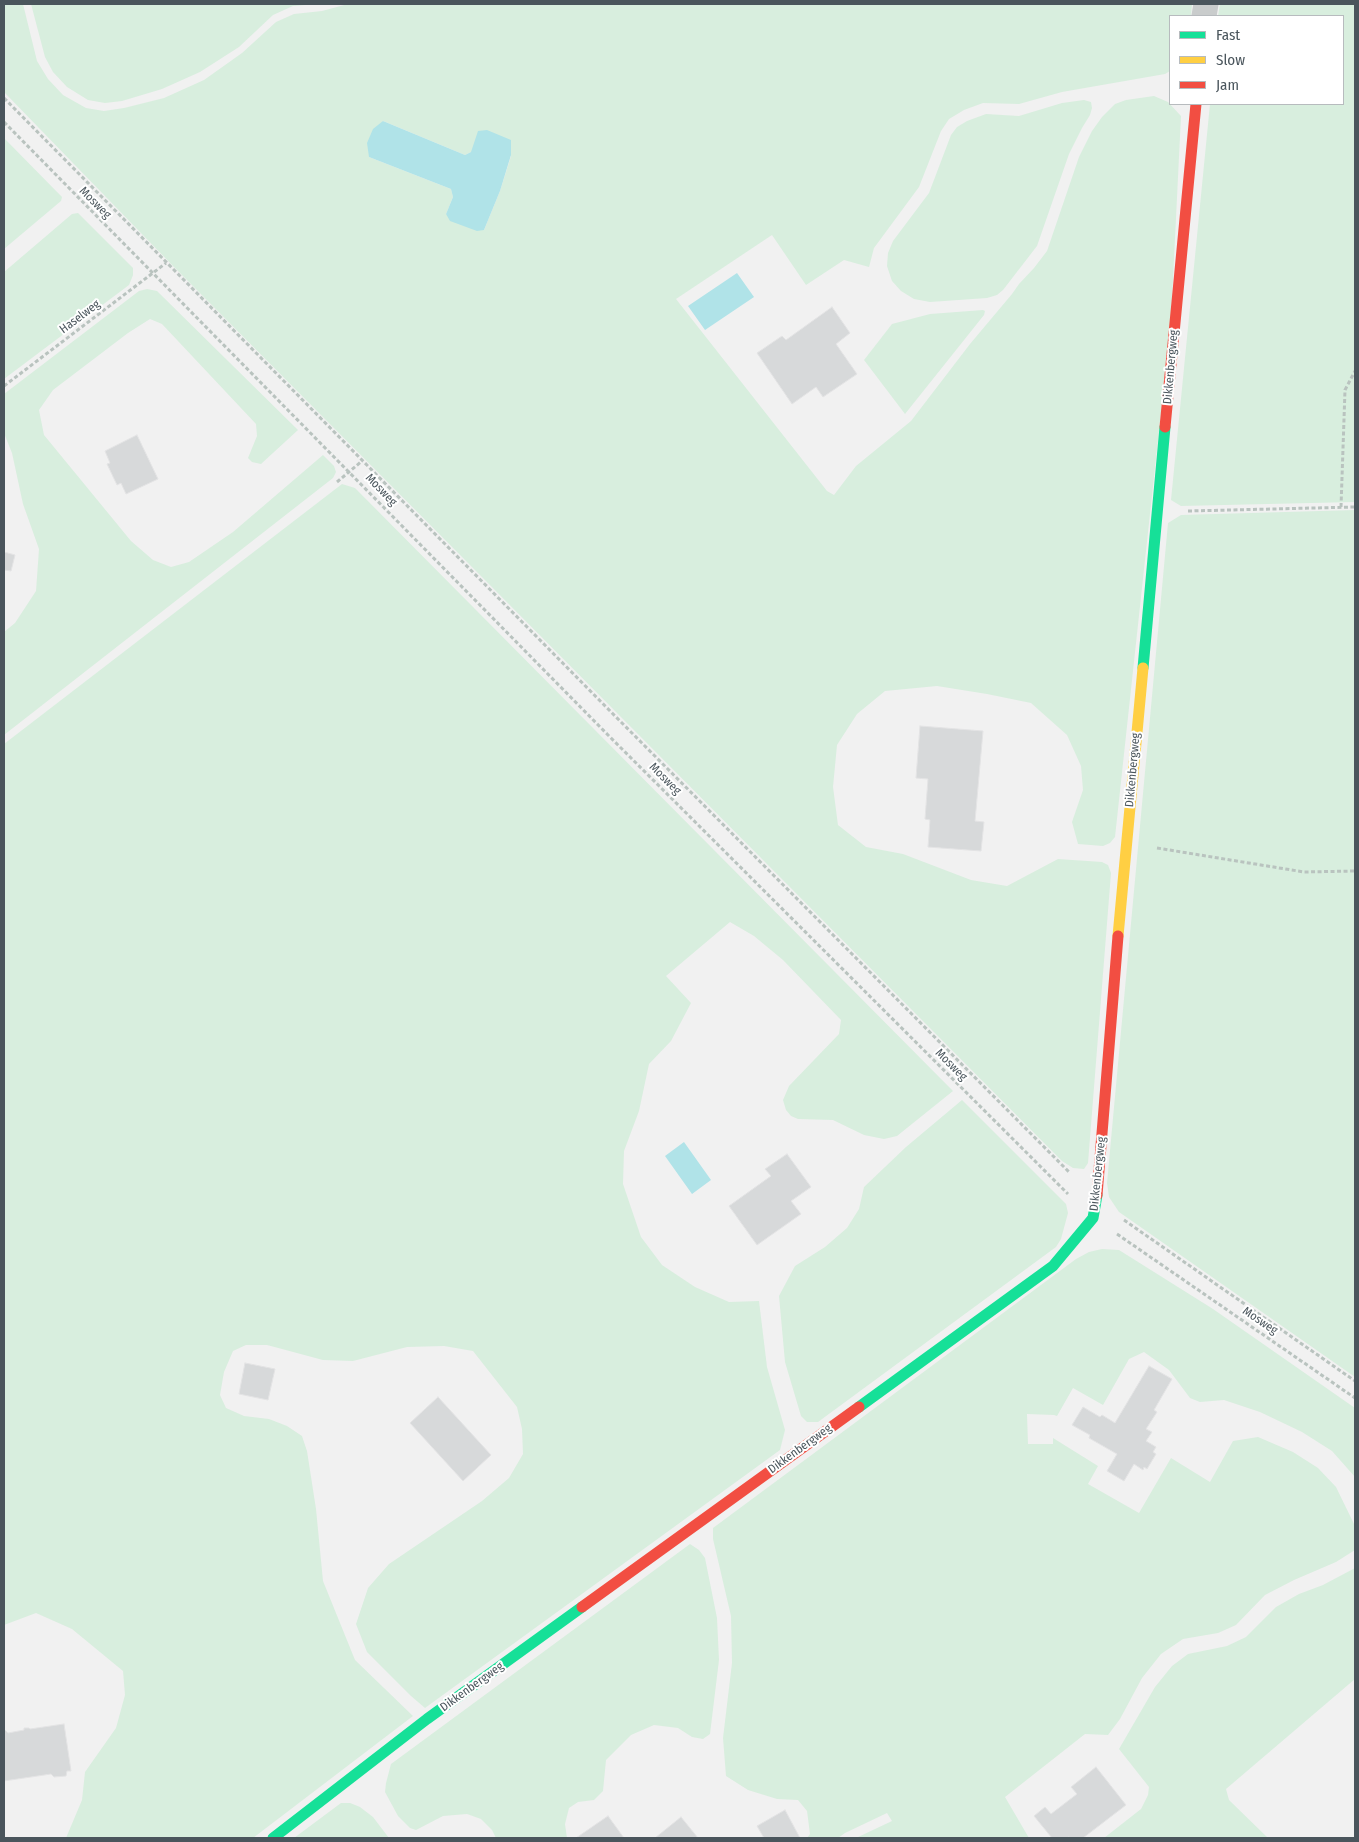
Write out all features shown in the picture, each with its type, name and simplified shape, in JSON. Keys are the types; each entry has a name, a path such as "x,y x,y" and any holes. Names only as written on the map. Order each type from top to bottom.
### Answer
{"street":[{"name":"Dikkenbergweg","path":"273,1838 427,1719 1053,1266 1093,1218 1126,843 1196,105"}],"path":[{"path":"4,98 1096,1201 1355,1381"},
{"name":"Mosweg","path":"4,122 621,747 1093,1218 1355,1398"},
{"name":"Haselweg","path":"4,386 166,263"},
{"path":"1341,507 1345,390 1355,370"},
{"path":"337,482 362,461"},
{"path":"1157,511 1355,507"},
{"path":"1126,843 1304,872 1355,871"}],"green space":[{"path":"4,4 23,4 37,61 48,79 63,95 86,108 104,111 164,98 204,80 242,53 276,22 294,14 322,11 348,4 1192,4 1191,15 1169,15 1169,72 1165,74 1062,92 1019,104 983,103 964,110 949,119 941,131 919,187 874,248 869,267 844,260 806,285 772,235 676,299 827,491 834,495 856,466 911,421 970,344 1047,251 1079,157 1092,131 1102,117 1115,104 1126,100 1154,96 1168,102 1181,116 1171,320 1115,837 1110,843 1103,846 1078,844 1072,822 1083,790 1081,766 1067,735 1031,703 987,694 937,686 885,691 857,714 837,745 833,787 838,825 866,847 903,854 971,880 1007,886 1058,859 1102,862 1108,865 1111,873 1088,1163 1084,1169 1073,1168 1062,1161 172,265 4,92","holes":["383,121 465,155 471,152 511,156 500,191 484,230 446,214 453,197 451,189 369,157"]},
{"path":"31,4 318,4 293,6 273,15 239,47 200,72 162,89 122,101 105,103 88,100 67,87 53,72 45,57"},
{"path":"1220,4 1355,4 1355,502 1181,506 1171,500 1210,105 1344,105 1344,15 1218,15"},
{"path":"1084,100 1091,102 1090,115 1069,154 1037,246 1003,290 997,295 987,298 930,302 914,299 901,291 892,281 887,266 888,253 893,241 929,193 951,135 957,127 986,114 1019,116 1062,103"},
{"path":"4,138 62,197 61,201 4,249"},
{"path":"78,213 133,268 133,275 129,285 4,379 4,272 72,214"},
{"path":"147,289 157,291 298,430 261,464 252,462 248,458 257,436 256,424 162,324 150,319 128,333 53,390 39,410 44,435 131,541 153,560 171,567 189,562 233,532 323,455 334,466 336,472 333,478 4,735 4,632 15,623 36,591 39,549 23,504 12,453 4,433 4,394 139,291"},
{"path":"985,311 984,315 905,414 864,360 892,324 930,314"},
{"path":"342,484 355,488 953,1091 897,1136 884,1139 864,1135 833,1120 798,1119 791,1116 786,1110 783,1100 789,1086 839,1034 841,1020 783,960 754,936 730,922 666,976 691,1003 671,1041 649,1064 639,1111 624,1151 623,1184 641,1237 662,1265 695,1287 729,1302 759,1301 767,1367 785,1430 780,1450 425,1708 367,1652 356,1624 368,1588 389,1564 482,1501 509,1478 523,1454 522,1429 517,1407 473,1351 444,1346 407,1347 353,1361 323,1360 267,1345 246,1345 233,1351 224,1372 220,1395 226,1408 244,1416 269,1419 287,1426 302,1436 307,1451 316,1509 323,1581 355,1660 413,1716 253,1838 66,1838 82,1800 85,1772 116,1728 125,1695 123,1671 72,1629 36,1613 4,1625 4,744"},
{"path":"1355,510 1355,1377 1119,1212 1109,1197 1107,1183 1168,523 1181,515"},
{"path":"962,1100 1066,1204 1068,1213 1061,1239 1056,1247 818,1422 807,1422 801,1416 785,1362 779,1296 795,1266 825,1247 847,1228 859,1209 864,1187 906,1147"},
{"path":"1102,1249 1119,1250 1213,1309 1355,1408 1355,1477 1332,1451 1302,1432 1260,1412 1224,1400 1200,1402 1190,1398 1169,1370 1144,1352 1129,1359 1103,1405 1073,1388 1057,1416 1027,1414 1028,1444 1053,1444 1053,1438 1098,1466 1088,1484 1139,1513 1171,1458 1210,1482 1233,1441 1258,1437 1293,1452 1318,1468 1336,1487 1355,1526 1355,1550 1336,1562 1265,1595 1236,1625 1218,1633 1183,1639 1161,1654 1142,1678 1120,1719 1108,1735 1085,1734 1005,1797 1029,1838 856,1838 892,1821 887,1813 838,1838 807,1838 810,1834 807,1811 798,1800 777,1799 748,1790 726,1776 723,1738 732,1663 731,1616 713,1539 713,1528 1076,1259 1089,1252"},
{"path":"690,1544 699,1550 705,1558 717,1618 719,1660 710,1734 703,1739 692,1737 678,1728 654,1725 631,1735 606,1760 603,1791 594,1800 578,1802 569,1808 565,1824 567,1838 496,1838 492,1830 481,1819 467,1814 443,1816 416,1830 410,1828 398,1816 385,1792 391,1764"},
{"path":"1355,1568 1355,1679 1226,1789 1229,1800 1268,1838 1104,1838 1141,1809 1148,1795 1149,1787 1119,1749 1155,1687 1172,1666 1188,1654 1227,1646 1246,1637 1276,1607"},
{"path":"341,1803 350,1803 360,1807 373,1817 389,1838 294,1838"}],"water":[{"path":"383,121 465,155 471,152 478,131 487,130 511,140 511,155 500,191 484,230 477,231 450,221 446,214 453,197 451,189 369,157 367,143 373,129"},
{"path":"737,273 754,297 705,330 688,306"},
{"path":"684,1142 711,1180 692,1194 665,1156"}],"building":[{"path":"832,307 850,333 836,344 857,374 823,397 816,387 792,404 757,353 782,336 786,340"},
{"path":"137,435 158,479 126,494 121,483 117,485 107,464 110,463 105,451"},
{"path":"4,552 15,555 11,571 4,570"},
{"path":"920,726 983,731 975,821 984,822 981,851 928,847 930,820 925,819 928,779 916,778"},
{"path":"787,1154 811,1187 791,1201 801,1214 757,1245 729,1206 771,1176 765,1169"},
{"path":"245,1363 275,1369 268,1400 239,1394"},
{"path":"1149,1366 1172,1379 1154,1410 1157,1412 1146,1429 1152,1432 1146,1441 1156,1447 1153,1452 1156,1454 1147,1469 1144,1467 1143,1470 1134,1464 1124,1481 1107,1471 1117,1454 1089,1438 1090,1435 1072,1425 1083,1407 1115,1423"},
{"path":"438,1397 491,1455 463,1481 410,1423"},
{"path":"64,1724 71,1771 67,1771 66,1776 54,1777 51,1774 4,1781 4,1729 8,1733 24,1730 24,1728 30,1729"},
{"path":"1096,1767 1126,1805 1083,1838 1052,1838 1034,1816 1045,1807 1051,1814 1077,1794 1071,1787"},
{"path":"785,1810 800,1838 764,1838 757,1826"},
{"path":"608,1816 624,1838 576,1838"},
{"path":"681,1817 698,1838 655,1838"}],"traffic: fast":[{"path":"1143,668 1165,427"},
{"path":"859,1407 1053,1266 1093,1218 1097,1195"},
{"path":"273,1838 427,1719 582,1607"}],"traffic: slow":[{"path":"1118,936 1143,668"}],"traffic: jam":[{"path":"1165,427 1196,105"},
{"path":"1097,1195 1118,936"},
{"path":"582,1607 859,1407"}]}
